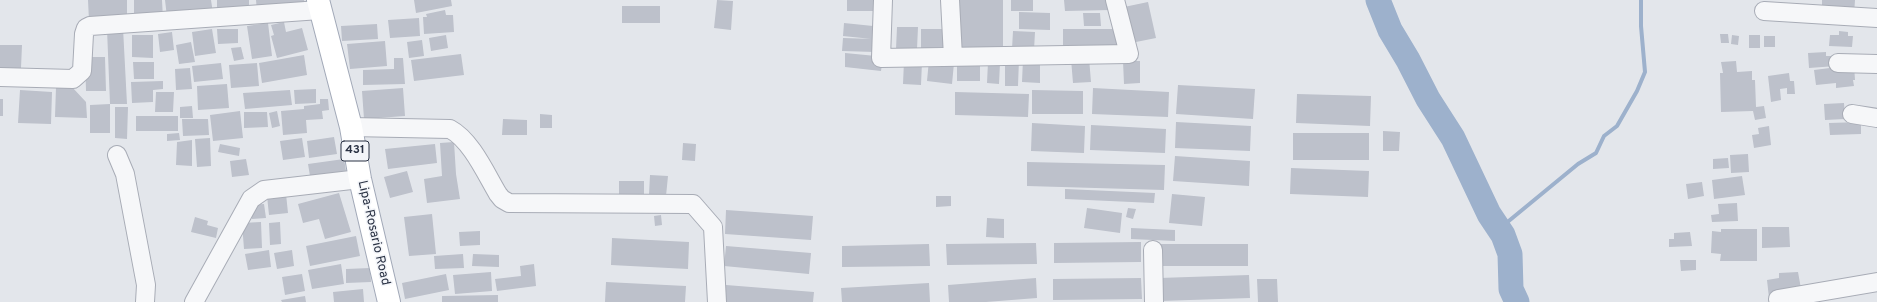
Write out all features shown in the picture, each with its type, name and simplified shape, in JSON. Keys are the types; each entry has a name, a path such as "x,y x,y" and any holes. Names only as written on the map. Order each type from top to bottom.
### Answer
{"main road":[{"name":"Lipa-Rosario Road","path":"319,5 350,127 360,180 389,302"}],"street":[{"path":"883,0 881,58 1129,54 1115,0"},
{"path":"950,0 953,57"},
{"path":"0,77 73,79 82,71 84,34 86,28 90,26 319,5"},
{"path":"1764,11 1877,18"},
{"path":"1838,63 1877,64"},
{"path":"1852,114 1877,118"},
{"path":"350,127 450,129 459,133 498,194 502,199 509,203 693,204 713,227 717,302"},
{"path":"117,155 125,174 146,285 145,302"},
{"path":"194,302 251,198 257,193 264,190 360,180"},
{"path":"1153,250 1154,302"},
{"path":"1778,299 1877,282"}],"building":[{"path":"88,0 127,0 127,21 89,21"},
{"path":"134,0 162,0 163,19 134,20"},
{"path":"165,0 211,0 213,13 167,17"},
{"path":"217,0 249,0 249,14 217,14"},
{"path":"256,0 304,0 306,7 257,11"},
{"path":"414,0 451,0 452,6 416,13"},
{"path":"717,0 733,1 731,30 714,28"},
{"path":"847,0 875,0 875,11 847,11"},
{"path":"959,0 1003,0 1003,50 959,50"},
{"path":"1011,0 1033,0 1033,11 1011,11"},
{"path":"1064,0 1111,0 1111,10 1065,11"},
{"path":"1822,0 1855,0 1854,15 1822,14"},
{"path":"1148,2 1156,38 1131,43 1124,7"},
{"path":"622,6 660,6 660,23 622,23"},
{"path":"445,10 446,15 453,15 454,32 424,34 423,17 427,17 426,14"},
{"path":"1019,12 1050,13 1050,30 1019,29"},
{"path":"1083,13 1100,13 1101,26 1084,26"},
{"path":"419,18 420,36 390,38 388,20"},
{"path":"284,22 286,32 302,28 308,50 277,58 271,36 274,35 271,25"},
{"path":"268,23 272,56 252,59 247,26"},
{"path":"844,23 873,26 872,39 843,36"},
{"path":"377,24 378,39 342,41 341,26"},
{"path":"897,27 918,27 917,49 896,49"},
{"path":"123,28 127,104 110,104 107,29"},
{"path":"212,29 216,53 195,56 192,32"},
{"path":"217,29 238,29 238,43 218,44"},
{"path":"921,29 944,29 943,49 921,48"},
{"path":"1063,29 1119,29 1119,51 1063,51"},
{"path":"1013,31 1035,32 1034,50 1012,49"},
{"path":"1839,31 1848,32 1848,36 1853,36 1852,47 1829,46 1830,35 1839,35"},
{"path":"172,32 174,50 160,52 158,34"},
{"path":"1720,34 1728,34 1729,43 1721,43"},
{"path":"132,35 153,35 153,58 132,57"},
{"path":"446,35 448,48 431,51 429,38"},
{"path":"1732,35 1739,36 1738,45 1731,44"},
{"path":"1749,35 1760,35 1760,48 1749,48"},
{"path":"1764,36 1775,36 1775,47 1764,47"},
{"path":"843,38 875,39 875,52 842,51"},
{"path":"422,40 424,56 409,58 407,42"},
{"path":"385,41 387,66 350,69 347,44"},
{"path":"191,42 195,62 179,64 176,45"},
{"path":"0,45 22,45 21,68 0,68"},
{"path":"241,47 244,59 234,61 231,48"},
{"path":"1826,52 1826,56 1836,56 1836,66 1809,68 1808,53"},
{"path":"845,53 876,56 882,64 881,71 845,67"},
{"path":"461,54 464,75 414,81 411,60"},
{"path":"304,55 307,75 262,83 259,63"},
{"path":"85,57 105,57 106,91 86,91"},
{"path":"394,58 403,58 405,84 363,85 363,70 394,69"},
{"path":"1089,58 1091,82 1073,83 1071,59"},
{"path":"1005,59 1019,59 1018,86 1005,86"},
{"path":"1023,59 1040,60 1040,83 1022,82"},
{"path":"929,60 954,63 952,84 927,81"},
{"path":"904,61 922,62 921,85 903,84"},
{"path":"1123,61 1140,61 1140,83 1124,84"},
{"path":"1736,61 1737,72 1752,71 1752,80 1755,80 1756,107 1764,106 1766,118 1755,120 1753,111 1721,112 1720,73 1723,73 1721,62"},
{"path":"133,62 154,62 154,79 134,79"},
{"path":"988,62 1000,63 999,84 987,83"},
{"path":"221,63 223,79 194,82 192,66"},
{"path":"257,63 259,86 231,88 229,65"},
{"path":"957,65 980,65 980,81 957,81"},
{"path":"1854,65 1854,86 1836,88 1836,83 1816,85 1814,70"},
{"path":"190,68 192,89 176,90 175,69"},
{"path":"1789,73 1790,81 1794,81 1795,94 1787,94 1787,88 1780,89 1781,100 1771,102 1768,76"},
{"path":"163,81 163,89 153,90 153,102 132,103 131,82"},
{"path":"227,84 229,108 198,110 197,86"},
{"path":"1178,85 1255,89 1253,119 1176,114"},
{"path":"56,87 72,87 86,102 87,118 55,117"},
{"path":"403,88 405,116 364,119 362,91"},
{"path":"1093,88 1169,92 1168,117 1092,114"},
{"path":"316,89 316,103 295,104 294,90"},
{"path":"20,90 52,92 51,124 18,123"},
{"path":"290,90 292,105 245,109 243,93"},
{"path":"1032,90 1083,91 1083,114 1032,114"},
{"path":"156,92 174,92 173,112 155,112"},
{"path":"955,92 1029,94 1028,117 955,115"},
{"path":"1297,94 1371,96 1370,126 1296,123"},
{"path":"0,99 3,99 3,116 0,116"},
{"path":"320,99 328,99 329,110 322,111 323,119 306,120 307,133 283,135 281,111 304,109 304,106 320,104"},
{"path":"1844,103 1845,119 1825,120 1824,104"},
{"path":"110,104 110,133 90,133 90,105"},
{"path":"192,106 193,118 180,118 180,107"},
{"path":"115,107 128,107 127,139 115,138"},
{"path":"240,111 243,138 213,141 210,115"},
{"path":"277,111 280,126 272,128 269,113"},
{"path":"244,112 267,112 268,127 244,128"},
{"path":"540,114 552,115 552,128 540,128"},
{"path":"136,116 178,116 178,131 136,131"},
{"path":"182,119 208,119 209,135 183,136"},
{"path":"503,119 527,120 527,135 502,135"},
{"path":"1176,122 1251,126 1250,151 1175,148"},
{"path":"1861,122 1861,134 1830,135 1829,123"},
{"path":"1032,123 1085,126 1084,153 1031,151"},
{"path":"1091,125 1166,129 1165,153 1090,150"},
{"path":"1769,126 1771,145 1754,148 1752,135 1759,134 1758,128"},
{"path":"1383,131 1400,132 1399,151 1383,151"},
{"path":"179,133 180,140 167,141 167,134"},
{"path":"1293,133 1369,133 1369,160 1293,160"},
{"path":"334,137 337,154 309,158 307,141"},
{"path":"210,138 211,166 197,167 195,139"},
{"path":"302,138 305,157 283,160 280,141"},
{"path":"192,140 192,166 176,165 177,142"},
{"path":"454,142 456,174 460,199 427,203 424,179 442,176 440,143"},
{"path":"683,143 696,144 695,161 682,160"},
{"path":"220,144 240,148 239,156 218,152"},
{"path":"435,144 437,163 388,169 385,149"},
{"path":"1748,154 1749,172 1731,173 1730,155"},
{"path":"1175,156 1250,161 1249,186 1173,181"},
{"path":"1728,158 1729,168 1713,169 1713,159"},
{"path":"246,159 249,175 232,177 230,161"},
{"path":"344,159 347,177 311,182 308,164"},
{"path":"1027,162 1165,165 1164,190 1027,186"},
{"path":"1291,168 1369,171 1368,197 1290,194"},
{"path":"407,171 413,192 390,198 384,177"},
{"path":"650,175 668,176 666,196 649,195"},
{"path":"1742,176 1745,195 1714,199 1712,180"},
{"path":"619,181 644,181 644,197 619,197"},
{"path":"1702,182 1704,196 1688,199 1686,184"},
{"path":"1065,189 1155,193 1154,203 1065,199"},
{"path":"339,193 351,232 325,239 319,219 303,223 298,204"},
{"path":"286,194 288,213 269,215 267,196"},
{"path":"1172,194 1205,197 1202,226 1169,223"},
{"path":"936,196 951,196 951,206 936,207"},
{"path":"1737,203 1738,221 1712,222 1711,215 1719,214 1718,204"},
{"path":"264,204 266,218 252,219 250,205"},
{"path":"1087,208 1122,213 1120,233 1084,228"},
{"path":"1128,208 1136,209 1133,219 1126,217"},
{"path":"726,210 813,216 811,240 725,234"},
{"path":"432,214 436,254 409,256 404,217"},
{"path":"661,215 662,225 655,226 654,216"},
{"path":"195,217 208,221 207,225 218,228 216,238 191,232"},
{"path":"987,218 1004,219 1004,238 986,237"},
{"path":"261,222 262,248 244,249 242,223"},
{"path":"280,222 281,244 270,245 269,223"},
{"path":"1762,227 1789,227 1790,247 1762,248"},
{"path":"1131,228 1175,230 1175,241 1131,239"},
{"path":"1721,229 1757,229 1757,261 1720,261 1721,254 1711,253 1712,231 1721,232"},
{"path":"480,231 480,245 460,246 459,232"},
{"path":"1690,232 1692,246 1669,247 1669,239 1674,239 1674,233"},
{"path":"356,236 360,256 310,266 306,246"},
{"path":"612,238 689,242 688,269 611,265"},
{"path":"1141,242 1141,262 1054,263 1054,243"},
{"path":"1036,243 1037,264 947,265 946,244"},
{"path":"929,244 930,266 842,267 842,246"},
{"path":"1160,244 1248,244 1248,266 1160,266"},
{"path":"726,246 811,253 809,274 724,266"},
{"path":"269,250 271,267 248,270 245,254"},
{"path":"292,250 294,266 277,269 274,253"},
{"path":"463,254 464,268 435,269 434,256"},
{"path":"473,254 499,255 499,267 472,266"},
{"path":"1680,260 1696,260 1696,270 1681,271"},
{"path":"341,264 344,284 312,289 308,270"},
{"path":"534,264 536,286 497,291 495,279 521,276 520,266"},
{"path":"370,268 371,282 346,283 346,269"},
{"path":"491,272 492,291 455,294 453,275"},
{"path":"1798,272 1802,294 1769,298 1767,280 1779,278 1779,273"},
{"path":"302,274 305,291 285,295 282,277"},
{"path":"446,274 449,290 405,299 402,283"},
{"path":"1249,275 1250,298 1160,301 1159,278"},
{"path":"1036,278 1037,298 986,302 949,302 948,285"},
{"path":"1141,278 1142,299 1053,300 1053,279"},
{"path":"1257,279 1277,279 1278,302 1258,302"},
{"path":"606,282 686,286 685,302 605,302"},
{"path":"929,283 930,302 842,302 841,288"},
{"path":"726,285 814,292 813,302 725,302"},
{"path":"363,289 364,302 334,302 333,292"},
{"path":"498,295 498,302 442,302 442,296"},
{"path":"305,296 306,302 282,302 281,300"}],"waterway":[{"path":"1378,0 1390,30 1408,60 1428,99 1453,138 1489,214 1503,235 1510,254 1511,289 1517,302"},
{"path":"1499,229 1578,164 1596,153 1604,136 1617,126 1637,91 1645,72 1641,26 1641,0"}]}
